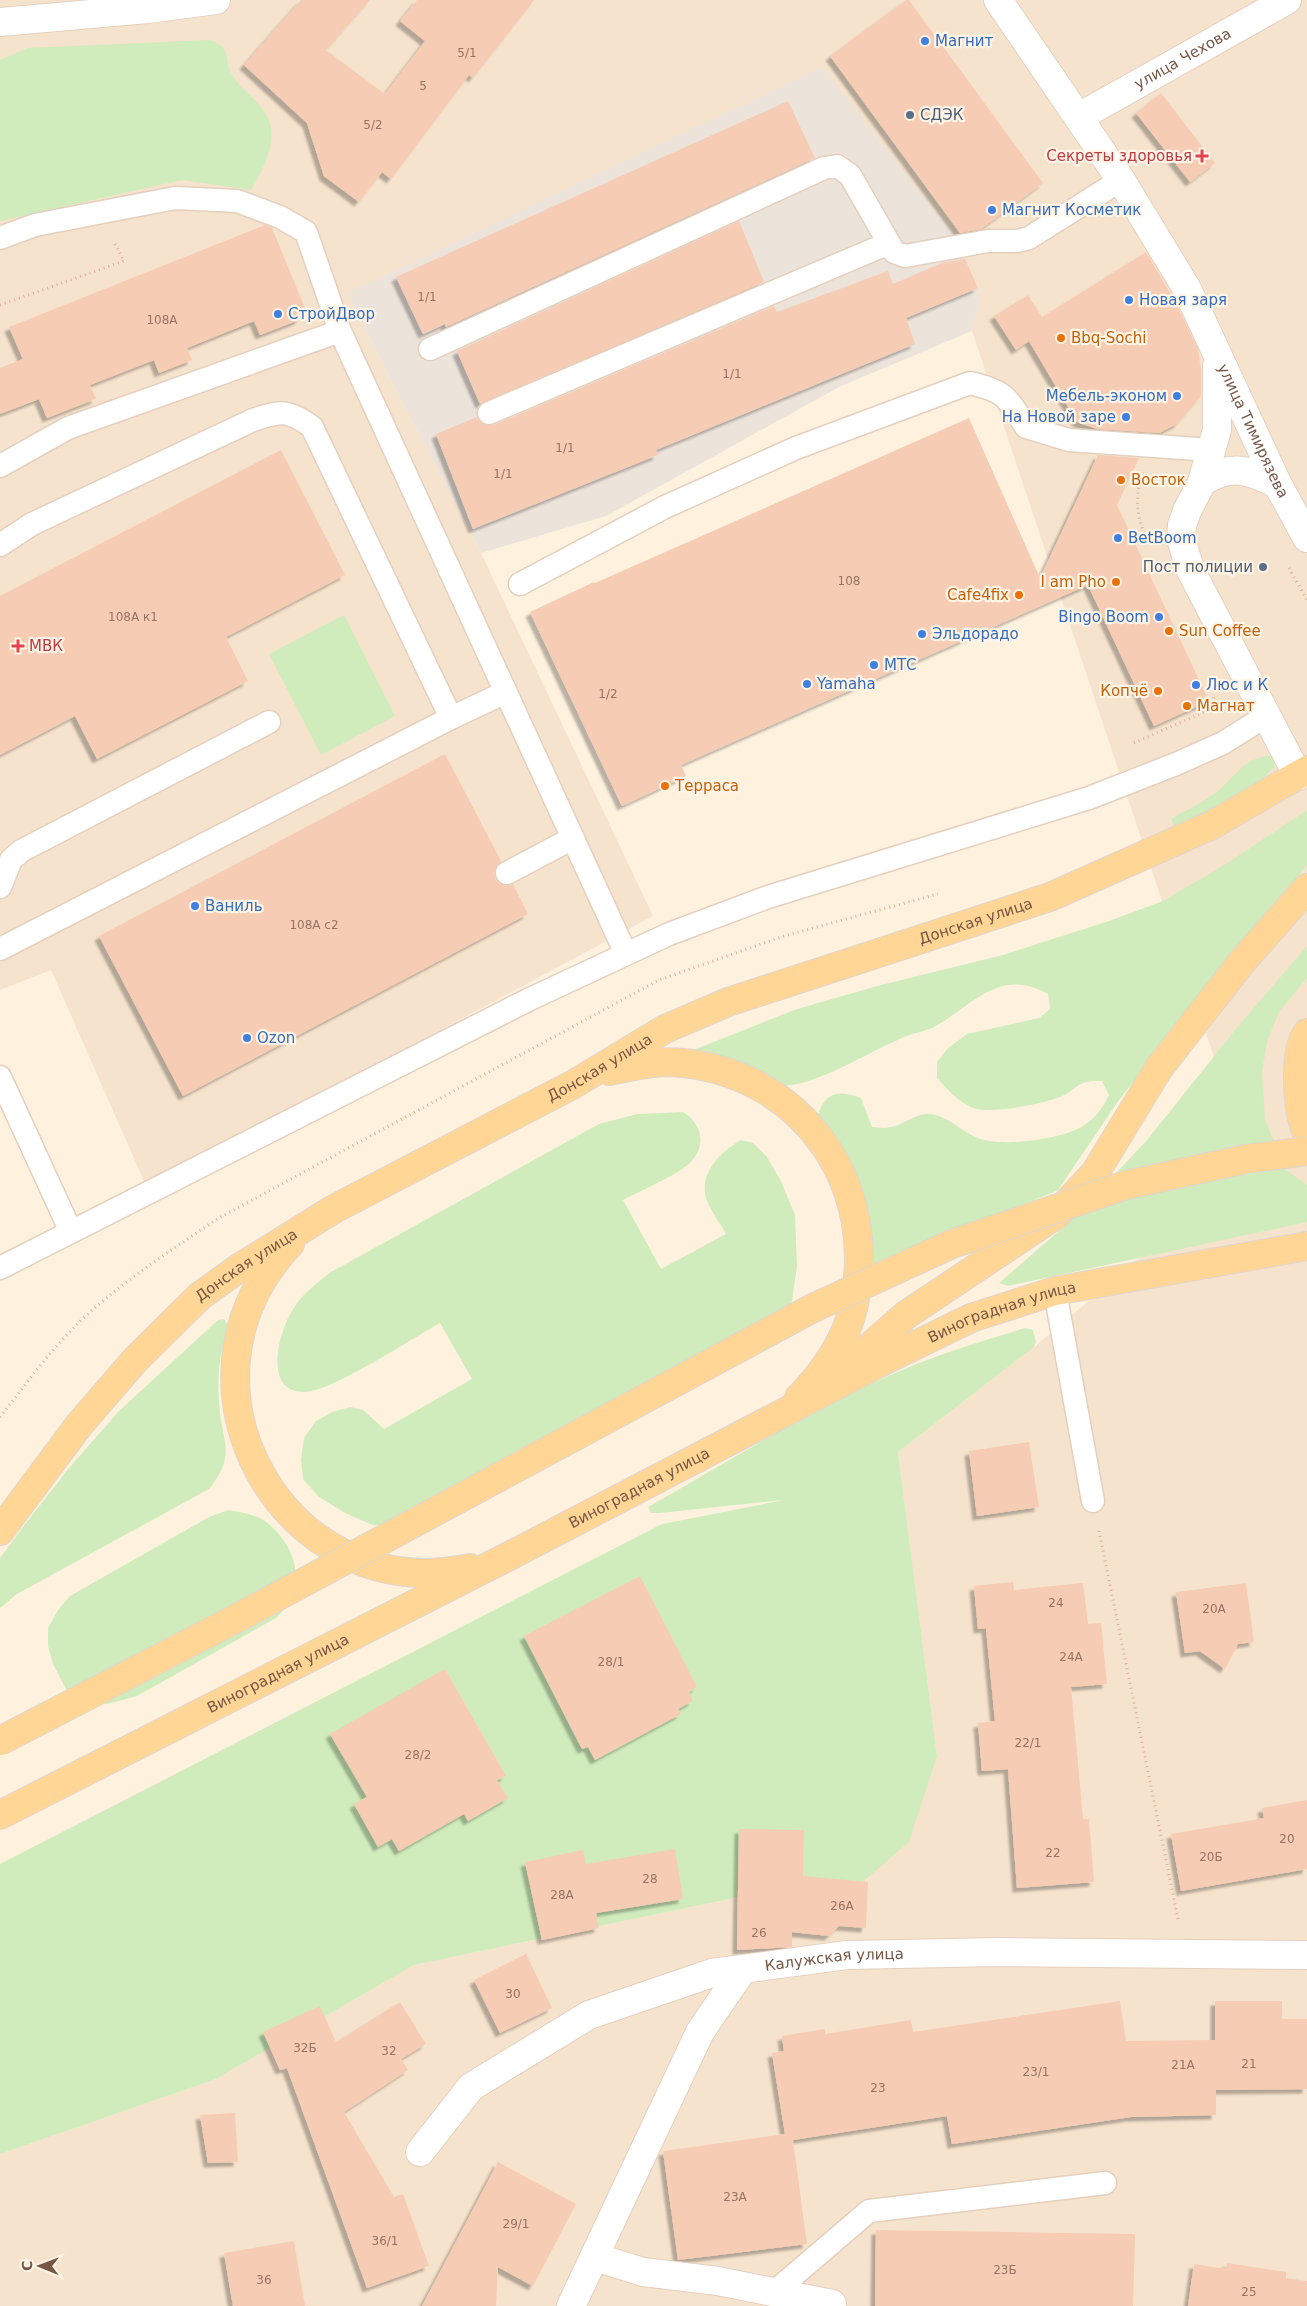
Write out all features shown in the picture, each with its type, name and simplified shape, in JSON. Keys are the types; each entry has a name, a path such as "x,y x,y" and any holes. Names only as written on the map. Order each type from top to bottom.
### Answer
{"main road":[{"name":"Донская улица","path":"0,1531 98,1403 136,1359 200,1296 239,1268 334,1209 574,1084 665,1029 728,1002 1050,897 1212,825 1302,773"},
{"path":"757,1427 825,1384 876,1343 906,1315 1057,1214 1095,1173 1159,1068 1241,963 1307,888"},
{"path":"1307,1033 1297,1077 1301,1120 1307,1133"},
{"path":"574,1084 608,1071 644,1063 682,1062 720,1069 755,1084 788,1104 814,1130 836,1162 851,1197 859,1234 860,1272 853,1310 839,1345 819,1377 792,1405 757,1427"},
{"path":"0,1741 243,1615 812,1308 952,1244 1126,1185 1246,1159 1307,1151"},
{"path":"334,1209 302,1231 276,1258 256,1290 242,1326 235,1364 235,1401 244,1439 258,1474 280,1505 307,1532 340,1553 374,1566 412,1573 450,1572 487,1564 521,1550"},
{"name":"Виноградная улица","path":"0,1815 521,1550 875,1365 971,1318 1055,1291 1307,1246"}],"street":[{"path":"0,22 147,9 216,0"},
{"name":"улица Тимирязева","path":"998,0 1121,180 1187,289 1217,350 1230,384 1278,485 1307,538"},
{"name":"улица Чехова","path":"1079,117 1286,0"},
{"name":"улица Тимирязева","path":"1217,350 1217,430 1202,482 1187,511 1181,538 1190,569 1266,716 1302,773"},
{"path":"1202,482 1215,473 1238,469 1257,473 1278,485"},
{"name":"Калужская улица","path":"420,2152 471,2088 589,2015 712,1973 846,1955 1000,1952 1307,1955"},
{"path":"571,2306 582,2278 595,2257 700,2032 743,1969"},
{"path":"595,2257 643,2272 718,2281 832,2304"}],"lane":[{"path":"430,349 824,168 837,166 850,175 894,252 906,256 988,241 1017,241 1029,238 1121,180"},
{"path":"0,238 35,226 175,198 237,201 280,217 306,232 340,331 626,954"},
{"path":"489,413 889,243"},
{"path":"0,466 68,428 340,331"},
{"path":"520,584 665,507 796,448 970,384 995,389 1010,402 1026,427 1069,440 1212,450"},
{"path":"0,545 32,524 253,420 272,413 296,415 312,427 451,718"},
{"path":"0,949 451,718 506,692"},
{"path":"0,1268 528,1000 669,934 768,896 1089,798 1176,764 1215,746 1266,716"},
{"path":"0,887 11,860 21,851 269,722"},
{"path":"507,873 573,838"},
{"path":"0,1077 71,1232"},
{"path":"1055,1291 1094,1502"},
{"path":"773,2292 869,2210 1105,2183"}],"path":[{"path":"0,305 124,261 113,240"},
{"path":"1137,508 1139,523 1147,540"},
{"path":"1288,566 1307,600"},
{"path":"1128,745 1212,707 1214,688"},
{"path":"0,1417 56,1346 95,1307 151,1264 218,1219 605,1007 659,980 784,936 942,893"},
{"path":"1094,1502 1185,1954"}],"shaded area":[{"path":"0,0 1307,0 1307,2306 0,2306 0,2154 216,2079 414,1965 767,1891 937,1756 898,1452 1034,1347 1250,1165 972,331 980,296 348,293 389,377 481,553 653,916 147,1188 51,970 0,990"},
{"path":"822,67 956,238 980,297 972,331 839,387 606,516 481,553 389,377 348,293"}],"green space":[{"path":"208,40 222,46 225,50 234,78 264,111 270,125 271,135 268,154 251,190 182,180 0,221 0,60 28,48"},
{"path":"344,615 395,716 321,755 269,654"},
{"path":"1274,756 1275,766 1260,782 1176,830 1171,819 1211,796 1246,764 1263,757"},
{"path":"1307,810 1307,865 1200,996 1119,1100 1058,1190 862,1274 817,1117 820,1109 828,1098 833,1095 853,1095 861,1098 872,1127 889,1128 921,1115 933,1114 946,1119 978,1138 999,1142 1054,1137 1081,1127 1095,1116 1109,1095 1102,1081 1082,1083 1067,1094 1042,1102 1006,1109 984,1110 965,1104 937,1078 937,1062 948,1048 967,1034 1039,1018 1050,1009 1048,994 1031,987 1001,986 975,999 933,1028 891,1043 827,1074 794,1085 770,1086 746,1079 683,1054 794,1010 877,986 1003,955 1109,921 1163,901 1229,862"},
{"path":"1307,946 1307,978 1279,1012 1267,1042 1262,1072 1265,1119 1285,1169 1307,1185 1307,1222 1008,1286 999,1283 1075,1217 1147,1140 1235,1030"},
{"path":"683,1112 695,1123 700,1136 700,1143 695,1157 676,1173 623,1200 661,1269 726,1234 706,1197 705,1184 707,1176 715,1162 727,1149 741,1140 753,1143 767,1157 781,1181 795,1215 797,1266 792,1301 781,1317 398,1525 373,1525 347,1514 319,1497 303,1479 301,1460 304,1438 316,1421 332,1412 350,1407 363,1410 384,1429 472,1379 440,1323 372,1363 333,1383 316,1390 304,1392 291,1389 283,1382 278,1372 279,1345 293,1309 306,1293 331,1272 599,1124 637,1114"},
{"path":"224,1319 228,1326 220,1363 218,1391 220,1416 226,1447 223,1466 209,1489 17,1594 0,1608 0,1558 26,1523 69,1468 119,1411 218,1320"},
{"path":"1025,1328 1033,1330 1036,1342 1034,1347 898,1452 937,1756 909,1842 852,1891 767,1891 414,1965 216,2079 0,2154 0,1864 662,1524 784,1500 660,1513 651,1513 648,1507 766,1438 857,1390 922,1362"},
{"path":"228,1510 252,1515 265,1521 285,1543 292,1555 296,1581 293,1594 286,1607 276,1618 137,1696 108,1704 86,1702 68,1693 53,1664 48,1646 48,1628 58,1610 70,1596 209,1517"}],"building":[{"path":"301,0 370,0 326,50 385,94 425,41 400,21 417,0 534,0 473,78 469,75 391,179 382,172 359,202 324,176 307,123 244,65"},
{"path":"906,0 909,0 1043,183 981,229 960,233 830,56"},
{"path":"1161,93 1215,163 1190,182 1136,113"},
{"path":"788,101 815,158 446,327 445,324 423,334 396,277"},
{"path":"739,221 764,282 480,404 457,351"},
{"path":"265,225 272,228 305,308 299,320 260,335 254,321 187,348 192,360 159,373 154,360 90,385 96,399 47,418 39,399 0,414 0,368 23,359 9,327"},
{"path":"1146,252 1175,301 1198,349 1201,370 1201,396 1177,424 1159,433 1097,429 1077,422 1029,341 1016,350 994,316 1028,295 1042,317"},
{"path":"965,259 978,288 906,318 915,344 656,450 658,455 473,529 436,434 477,417 482,424 494,425 774,306 777,312 888,271 893,284 942,263"},
{"path":"969,418 1040,578 1098,455 1139,458 1117,505 1209,701 1154,726 1088,585 681,765 686,776 622,806 530,612 594,582"},
{"path":"281,450 345,575 226,637 248,681 97,759 75,716 0,755 0,596"},
{"path":"445,754 501,861 494,872 496,880 506,886 513,884 528,914 183,1096 99,936"},
{"path":"1029,1442 1039,1507 977,1516 969,1451"},
{"path":"640,1576 697,1687 689,1692 693,1701 678,1709 681,1714 595,1760 588,1747 582,1749 524,1636"},
{"path":"1013,1582 1014,1590 1083,1583 1088,1624 1101,1623 1107,1684 1071,1687 1083,1819 1089,1819 1094,1882 1017,1888 1008,1769 982,1771 978,1723 995,1721 986,1628 978,1629 974,1586"},
{"path":"1246,1583 1254,1642 1238,1644 1225,1669 1200,1651 1185,1653 1176,1592"},
{"path":"445,1669 506,1776 497,1780 508,1798 468,1821 464,1814 399,1851 392,1839 378,1847 354,1804 367,1797 330,1734"},
{"path":"1307,1800 1307,1869 1181,1891 1171,1834 1264,1818 1262,1808"},
{"path":"739,1829 804,1830 803,1876 868,1882 866,1928 839,1926 829,1936 792,1932 792,1947 737,1950"},
{"path":"675,1849 683,1899 596,1913 599,1928 542,1940 525,1862 583,1850 586,1864"},
{"path":"526,1954 552,2008 500,2033 474,1980"},
{"path":"1120,2001 1126,2041 1215,2040 1215,2001 1282,2001 1282,2019 1307,2019 1307,2089 1216,2090 1216,2115 1131,2117 952,2144 947,2116 793,2140 807,2244 678,2260 663,2151 785,2134 772,2053 784,2051 782,2036 825,2029 825,2034 911,2020 913,2032"},
{"path":"400,2002 426,2044 401,2059 408,2070 344,2112 394,2197 403,2194 429,2266 367,2288 287,2068 280,2070 263,2032 320,2006 336,2042"},
{"path":"235,2113 238,2162 208,2163 200,2115"},
{"path":"498,2162 576,2204 533,2286 498,2267 496,2306 422,2306"},
{"path":"876,2230 1135,2234 1133,2306 875,2306"},
{"path":"294,2241 305,2306 233,2306 224,2253"},
{"path":"1227,2263 1286,2272 1286,2278 1307,2281 1307,2306 1188,2306 1194,2264 1226,2269"}],"place":[{"name":"Магнит","path":"925,41"},
{"name":"СДЭК","path":"910,115"},
{"name":"Секреты здоровья","path":"1202,156"},
{"name":"Магнит Косметик","path":"992,210"},
{"name":"Новая заря","path":"1129,300"},
{"name":"СтройДвор","path":"278,314"},
{"name":"Bbq-Sochi","path":"1061,338"},
{"name":"Мебель-эконом","path":"1177,396"},
{"name":"На Новой заре","path":"1126,417"},
{"name":"Восток","path":"1121,480"},
{"name":"BetBoom","path":"1118,538"},
{"name":"Пост полиции","path":"1263,567"},
{"name":"I am Pho","path":"1116,582"},
{"name":"Cafe4fix","path":"1019,595"},
{"name":"Bingo Boom","path":"1159,617"},
{"name":"Sun Coffee","path":"1169,631"},
{"name":"Эльдорадо","path":"922,634"},
{"name":"МВК","path":"18,646"},
{"name":"МТС","path":"874,665"},
{"name":"Yamaha","path":"807,684"},
{"name":"Люс и К","path":"1196,685"},
{"name":"Копчё","path":"1158,691"},
{"name":"Магнат","path":"1187,706"},
{"name":"Терраса","path":"665,786"},
{"name":"Ваниль","path":"195,906"},
{"name":"Ozon","path":"247,1038"}]}
